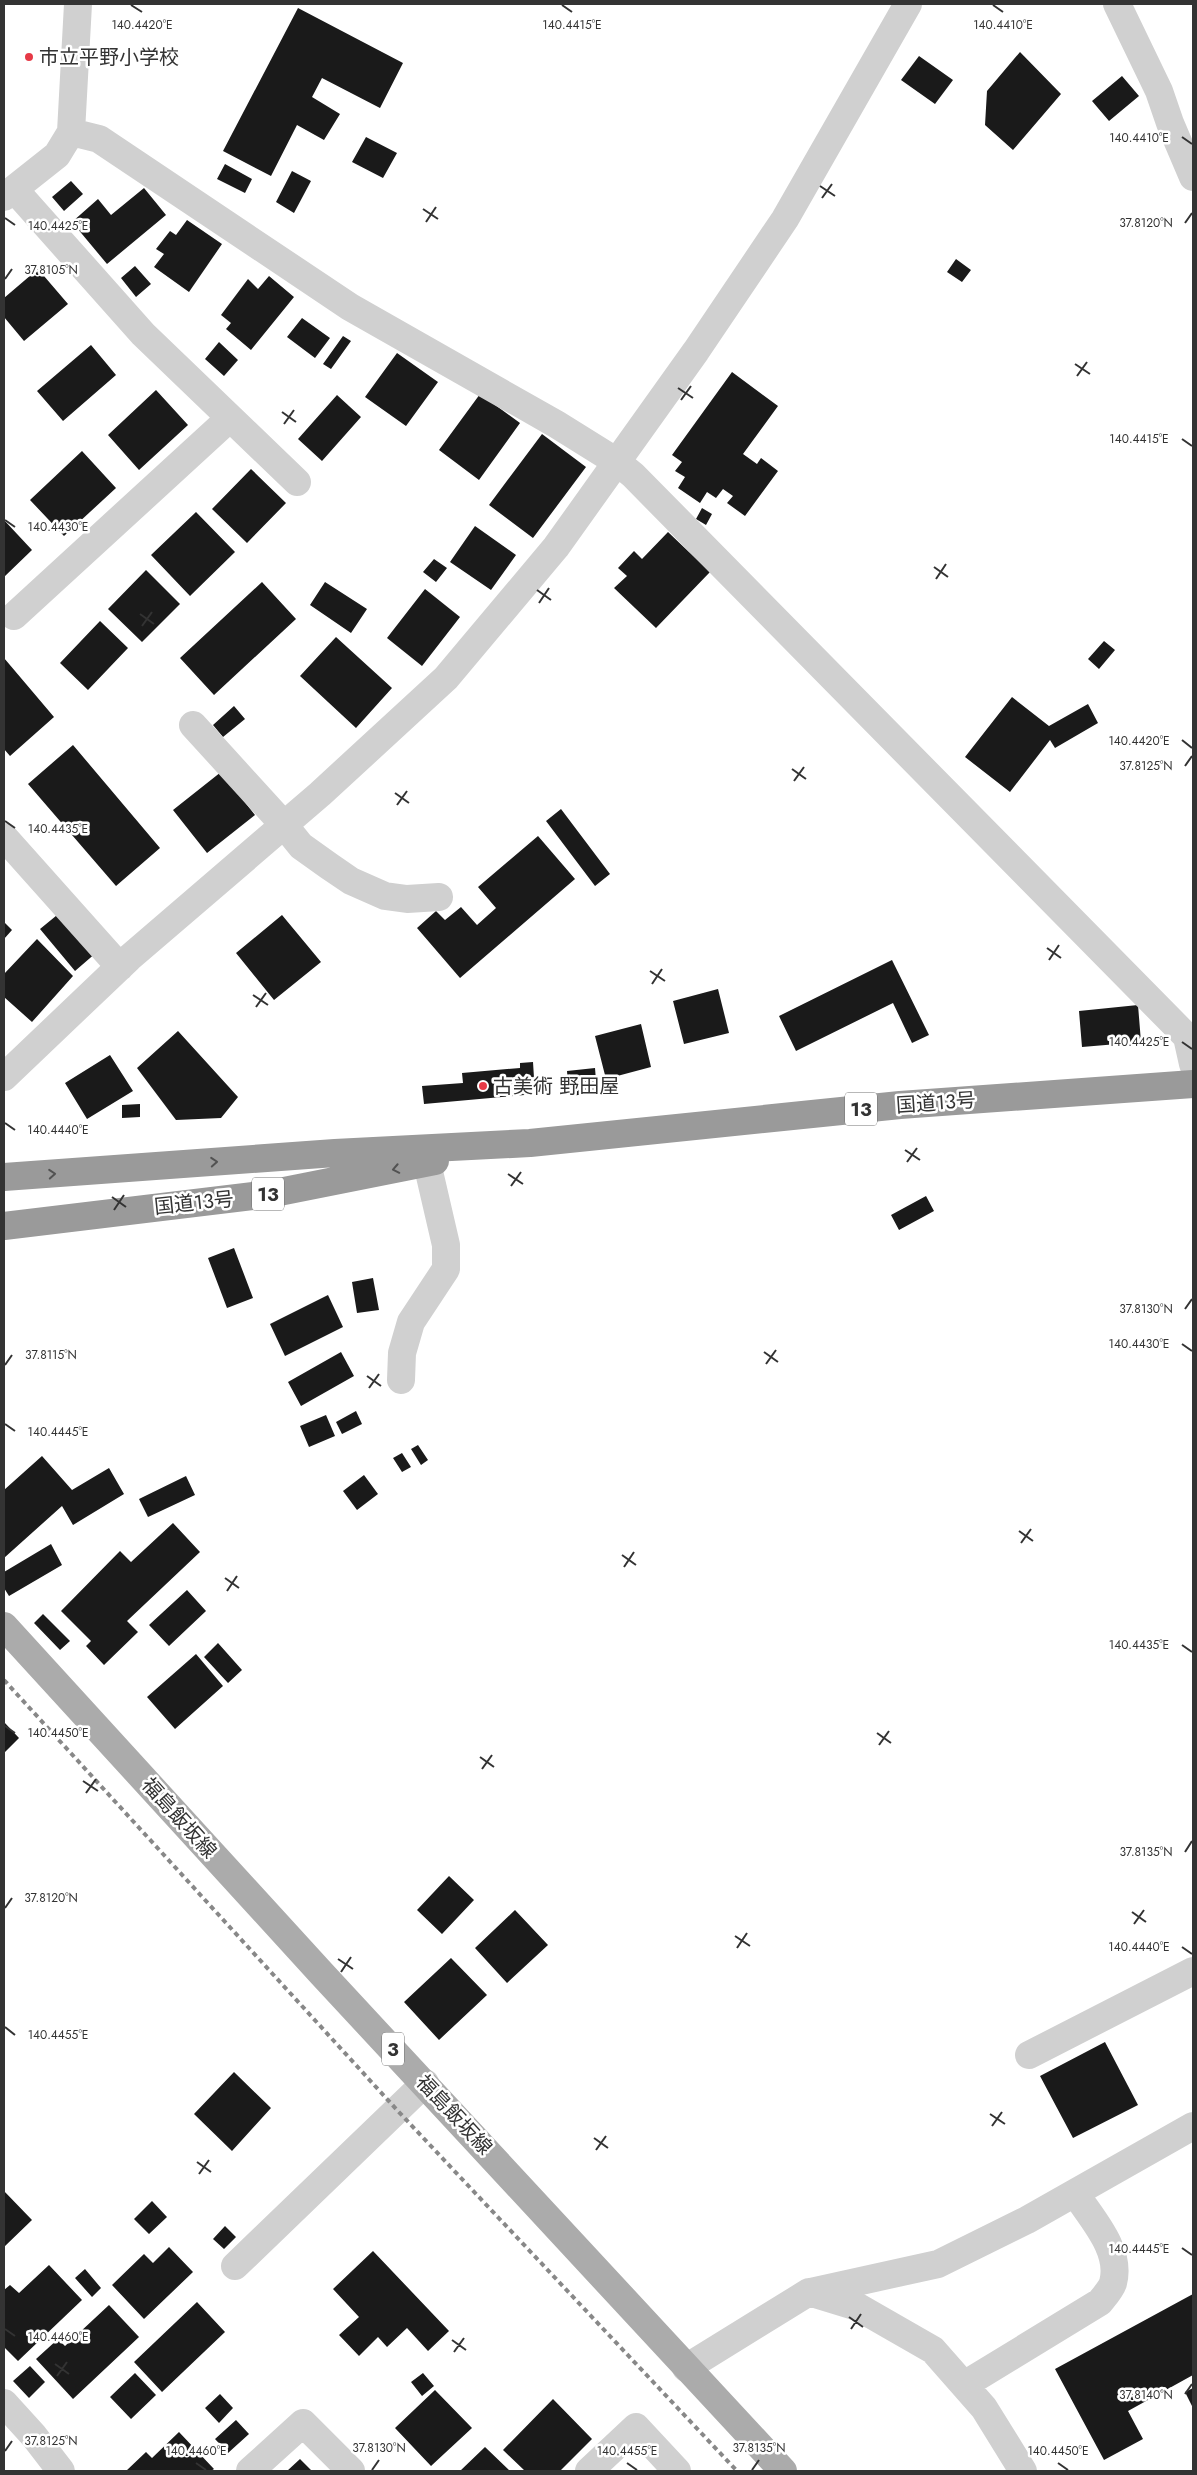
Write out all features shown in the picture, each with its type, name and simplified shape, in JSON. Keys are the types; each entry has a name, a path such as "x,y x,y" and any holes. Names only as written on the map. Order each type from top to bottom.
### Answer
{"highway":[{"name":"国道13号","path":"4,1177 336,1153 530,1143 900,1105 1193,1084"},
{"name":"国道13号","path":"4,1226 269,1194 530,1143"},
{"path":"4,1244 269,1194"}],"main road":[{"name":"福島飯坂線","path":"4,1626 315,1967 783,2471"}],"street":[{"path":"78,4 71,132 57,155 9,193 143,334 296,482"},
{"path":"4,1077 120,967 284,825 446,678 556,547 696,351 785,219 908,4"},
{"path":"1117,4 1159,91 1170,123 1193,177"},
{"path":"71,132 99,138 350,307 556,424 617,462 633,475 1187,1036 1193,1064"},
{"path":"14,616 230,418"},
{"path":"193,725 301,846 351,881 373,892 407,899 439,897"},
{"path":"4,836 120,967"},
{"path":"402,1380 402,1353 411,1322 446,1269 446,1245 427,1163"},
{"path":"1029,2055 1193,1972"},
{"path":"235,2266 424,2083"},
{"path":"686,2368 810,2292 938,2264 1075,2193 1193,2126"},
{"path":"964,2385 1100,2302 1113,2283 1113,2258 1108,2244 1075,2193"},
{"path":"810,2292 858,2307 933,2350 984,2408 1023,2471"},
{"path":"4,2403 34,2436 61,2471"},
{"path":"250,2471 302,2423 351,2471"},
{"path":"589,2471 636,2427 677,2471"}],"building":[{"path":"298,8 403,63 380,108 322,78 312,97 340,114 324,140 297,125 271,176 223,151"},
{"path":"1020,52 1061,94 1013,150 985,125 987,91"},
{"path":"919,56 953,80 935,104 901,80"},
{"path":"1122,76 1139,96 1109,121 1092,101"},
{"path":"366,137 397,153 383,178 352,162"},
{"path":"225,164 252,179 245,193 217,179"},
{"path":"292,171 311,181 294,213 276,202"},
{"path":"71,181 83,194 64,211 52,197"},
{"path":"144,188 166,215 107,264 72,222 98,199 111,215"},
{"path":"187,220 222,244 189,292 154,267 164,254 156,249 170,231 176,235"},
{"path":"956,259 971,270 962,282 947,272"},
{"path":"135,266 151,284 136,297 121,278"},
{"path":"38,269 68,304 24,341 4,317 4,298"},
{"path":"269,276 294,297 251,350 226,329 231,323 221,315 248,279 258,289"},
{"path":"302,318 330,338 315,358 287,337"},
{"path":"343,336 351,341 331,369 323,364"},
{"path":"219,342 238,360 224,376 205,359"},
{"path":"91,345 116,375 63,421 37,391"},
{"path":"397,353 438,382 406,426 365,397"},
{"path":"732,372 778,406 743,454 757,464 761,458 778,471 745,516 727,503 733,496 723,489 716,498 707,492 700,503 678,488 685,477 675,471 682,462 672,455"},
{"path":"156,390 188,425 139,470 108,435"},
{"path":"480,394 520,423 479,480 439,450"},
{"path":"337,395 361,417 322,461 298,439"},
{"path":"542,434 586,467 533,538 489,505"},
{"path":"82,451 116,488 64,536 30,500"},
{"path":"251,469 286,503 247,543 212,509"},
{"path":"702,508 712,514 706,525 696,519"},
{"path":"196,512 235,552 190,596 151,555"},
{"path":"4,520 32,550 4,577"},
{"path":"475,526 516,555 491,590 450,562"},
{"path":"668,532 710,572 656,628 614,588 627,576 618,568 634,551 642,559"},
{"path":"434,559 447,568 436,582 423,572"},
{"path":"146,570 180,604 142,642 108,609"},
{"path":"262,582 296,619 214,695 180,658"},
{"path":"325,582 367,609 351,633 310,605"},
{"path":"425,589 460,617 422,666 387,638"},
{"path":"100,621 128,648 88,690 60,663"},
{"path":"336,637 392,688 356,728 300,676"},
{"path":"1104,641 1115,650 1099,669 1088,659"},
{"path":"4,658 54,717 10,756 4,749"},
{"path":"1012,697 1049,726 1088,704 1098,723 1055,748 1050,740 1010,792 965,757"},
{"path":"234,706 245,719 223,737 213,725"},
{"path":"73,745 160,848 116,886 28,784"},
{"path":"221,772 255,815 207,853 173,810"},
{"path":"561,809 610,874 595,886 546,821"},
{"path":"538,836 575,879 460,978 417,928 436,911 445,920 461,907 477,925 496,908 478,887"},
{"path":"62,911 97,952 75,971 40,929"},
{"path":"282,915 321,962 274,1000 236,953"},
{"path":"4,922 12,930 4,939"},
{"path":"37,939 73,976 32,1022 4,997 4,974"},
{"path":"892,960 929,1035 912,1043 893,1003 796,1051 779,1016"},
{"path":"718,989 729,1033 684,1044 673,1001"},
{"path":"1138,1005 1141,1042 1082,1047 1079,1011"},
{"path":"641,1024 651,1067 606,1079 595,1036"},
{"path":"178,1031 238,1097 221,1118 176,1120 137,1068"},
{"path":"110,1055 133,1091 87,1119 65,1083"},
{"path":"533,1062 535,1094 424,1104 422,1086 463,1083 462,1073 520,1068 520,1063"},
{"path":"595,1068 597,1093 569,1096 567,1071"},
{"path":"140,1104 140,1117 122,1118 122,1105"},
{"path":"926,1196 934,1211 899,1230 891,1215"},
{"path":"234,1248 253,1298 227,1308 208,1258"},
{"path":"373,1278 379,1310 357,1313 352,1282"},
{"path":"328,1295 343,1327 285,1356 270,1324"},
{"path":"341,1352 354,1376 301,1406 288,1382"},
{"path":"356,1411 362,1424 342,1434 336,1422"},
{"path":"326,1415 335,1436 309,1447 300,1426"},
{"path":"418,1445 428,1460 421,1465 411,1449"},
{"path":"402,1453 411,1467 402,1472 393,1458"},
{"path":"42,1456 72,1490 109,1468 124,1494 73,1525 62,1506 4,1558 4,1490"},
{"path":"364,1475 378,1494 357,1510 343,1491"},
{"path":"186,1476 195,1495 148,1517 139,1499"},
{"path":"173,1523 200,1552 127,1621 138,1632 104,1665 86,1646 91,1641 61,1611 120,1551 131,1562"},
{"path":"51,1544 62,1565 9,1596 4,1588 4,1572"},
{"path":"187,1590 206,1611 169,1646 149,1625"},
{"path":"43,1614 70,1641 60,1650 34,1623"},
{"path":"218,1643 242,1670 228,1683 204,1657"},
{"path":"196,1654 223,1686 175,1729 147,1697"},
{"path":"4,1722 19,1738 4,1753"},
{"path":"449,1876 474,1900 442,1934 417,1910"},
{"path":"515,1910 548,1945 507,1983 475,1948"},
{"path":"451,1958 487,1995 439,2040 404,2002"},
{"path":"1105,2042 1138,2105 1073,2138 1040,2076"},
{"path":"234,2072 271,2108 232,2151 194,2114"},
{"path":"4,2191 32,2220 4,2247"},
{"path":"152,2201 167,2217 149,2234 134,2219"},
{"path":"225,2226 236,2237 224,2249 213,2239"},
{"path":"169,2247 193,2272 144,2319 112,2285 144,2254 153,2263"},
{"path":"373,2251 449,2331 428,2351 407,2328 387,2347 378,2337 359,2356 339,2335 359,2317 333,2289"},
{"path":"49,2265 82,2300 18,2361 4,2347 4,2290 10,2285 19,2293"},
{"path":"85,2269 101,2288 92,2297 75,2278"},
{"path":"1193,2294 1193,2375 1128,2411 1143,2439 1104,2460 1055,2369"},
{"path":"197,2302 225,2332 162,2392 134,2362"},
{"path":"109,2305 139,2337 73,2399 36,2359 58,2339 65,2346"},
{"path":"30,2366 45,2382 29,2398 13,2381"},
{"path":"135,2373 156,2395 131,2419 110,2397"},
{"path":"423,2373 434,2386 422,2396 411,2382"},
{"path":"1193,2388 1193,2408 1185,2392"},
{"path":"435,2390 472,2428 431,2466 395,2428"},
{"path":"220,2394 233,2408 219,2423 205,2408"},
{"path":"553,2399 592,2439 560,2471 525,2471 503,2450"},
{"path":"236,2420 249,2434 228,2453 215,2439"},
{"path":"179,2432 214,2469 211,2471 126,2471 146,2452 152,2458"},
{"path":"485,2447 510,2471 460,2471"},
{"path":"300,2459 312,2471 287,2471"}],"railway":[{"path":"4,1680 397,2110 737,2471"}],"place":[{"name":"市立平野小学校","path":"29,57"},
{"name":"古美術 野田屋","path":"483,1086"}]}
